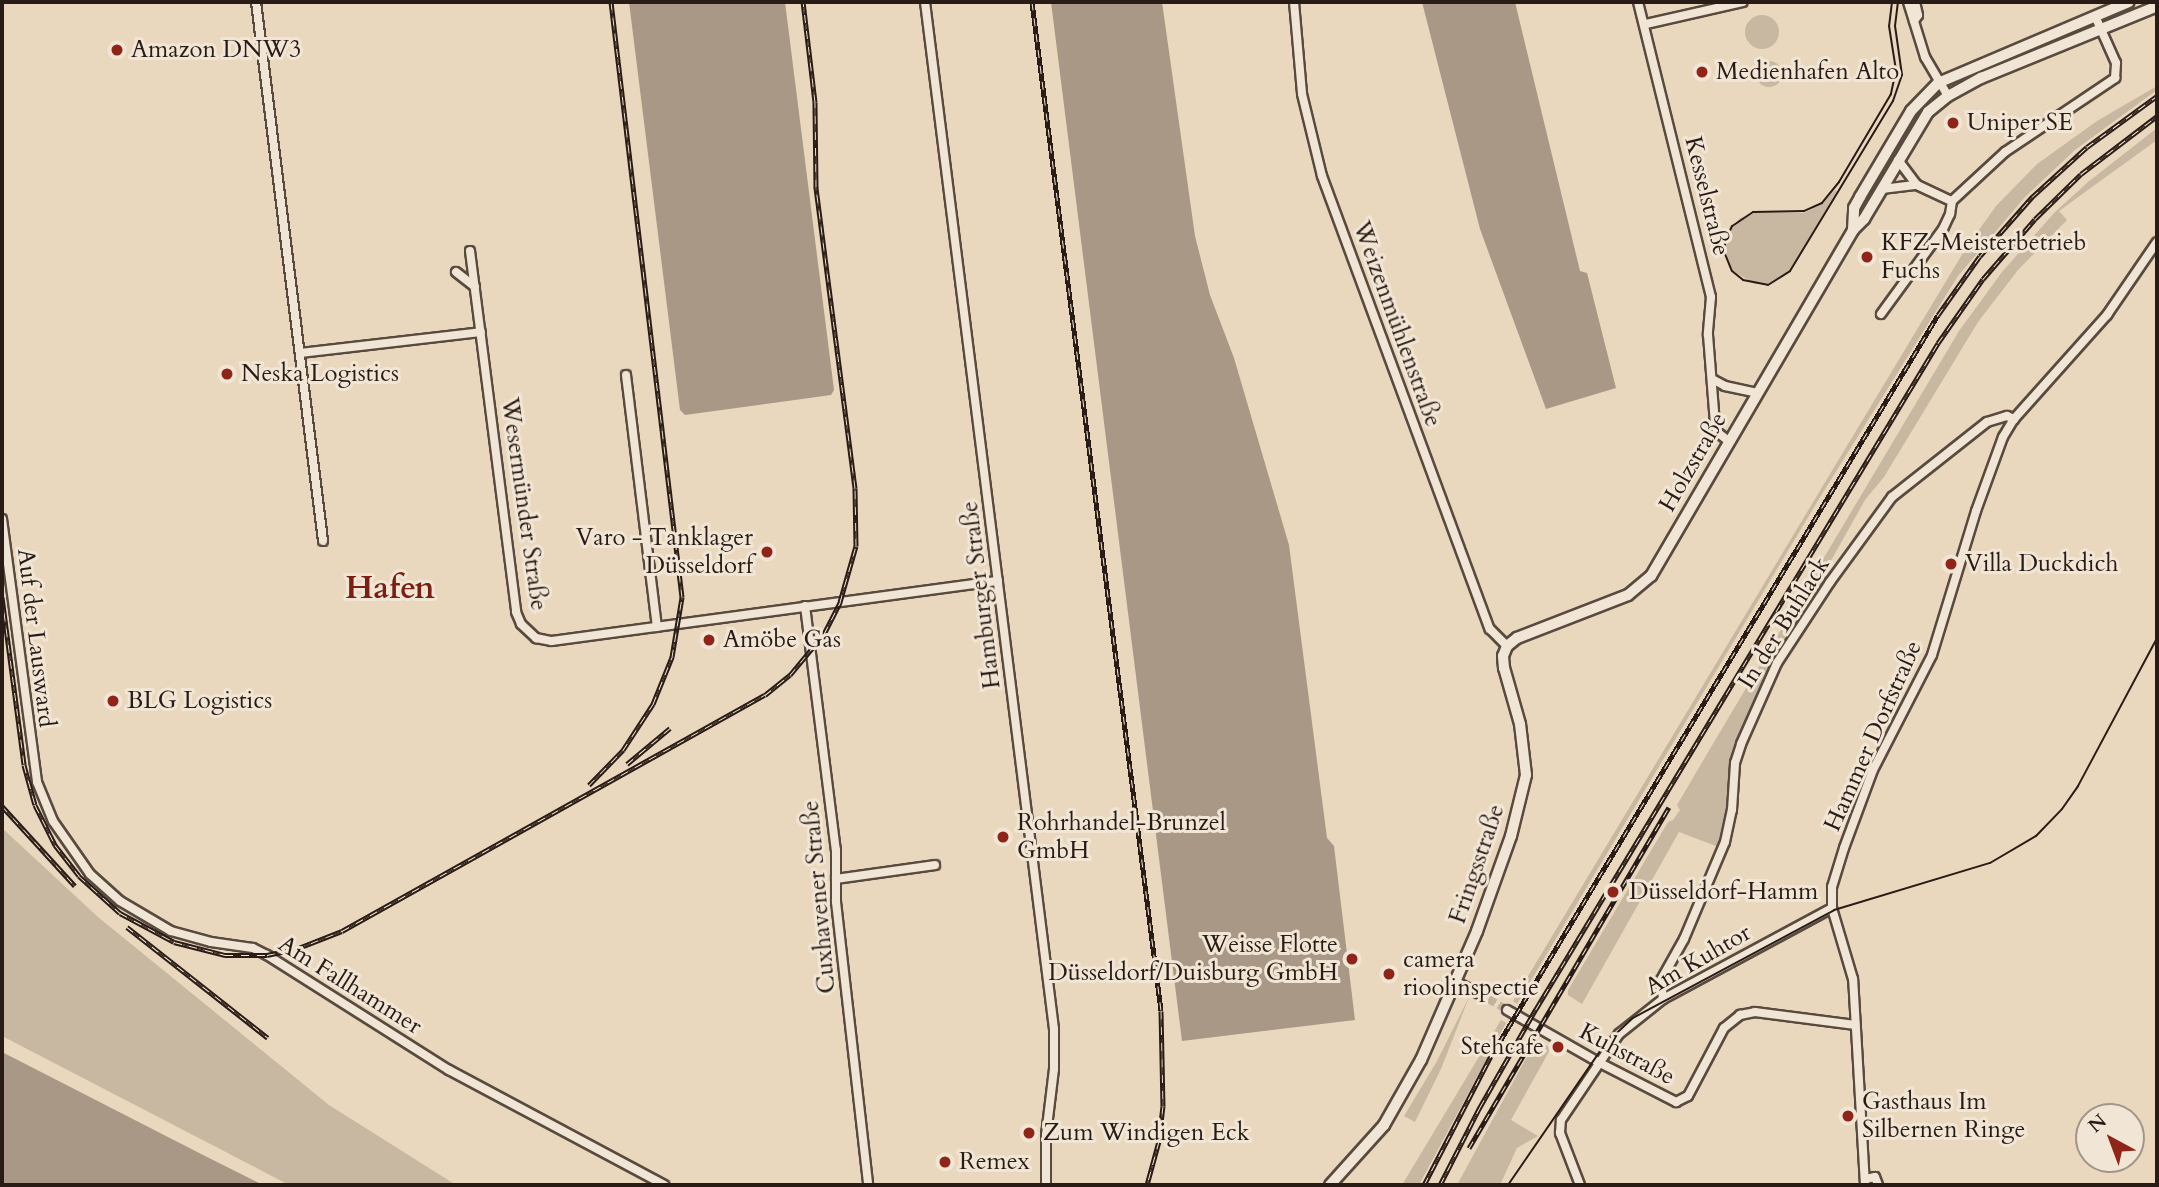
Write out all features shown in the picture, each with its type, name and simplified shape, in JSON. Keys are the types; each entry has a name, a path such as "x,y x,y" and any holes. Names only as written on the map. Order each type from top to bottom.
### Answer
{"street":[{"path":"256,2 323,541"},
{"name":"Hamburger Straße","path":"925,2 1055,1029 1054,1069 1046,1135 1046,1185"},
{"name":"Weizenmühlenstraße","path":"1294,2 1302,94 1322,176 1490,629 1507,646"},
{"name":"Kesselstraße","path":"1638,2 1646,24 1711,297 1708,335 1715,427 1730,442"},
{"path":"1646,24 1743,2"},
{"path":"1908,2 1925,57 1948,96"},
{"path":"1914,21 1918,15 1915,2"},
{"name":"Holzstraße","path":"1853,230 1854,208 1860,197 1911,111 1938,83 2129,2"},
{"name":"Holzstraße","path":"1507,646 1517,638 1628,595 1641,586 1654,570 1853,230 1864,219 1923,118 1948,96 1981,78 2157,6"},
{"path":"1881,314 1947,222 1951,201 2004,152 2115,78 2116,63 2095,16"},
{"path":"1898,160 1917,185 1951,201"},
{"path":"1882,189 1917,185"},
{"name":"Hammer Dorfstraße","path":"1878,1185 1875,1177 1865,1182 1850,961 1832,908 1832,887 1862,797 1932,655 1988,476 2014,419 2107,316 2157,243"},
{"name":"Wesermünder Straße","path":"470,251 516,612 521,624 537,638 552,641 998,582"},
{"path":"456,272 475,287"},
{"path":"300,353 481,331"},
{"path":"626,375 657,626"},
{"path":"1712,379 1725,386 1758,394"},
{"name":"In der Buhlack","path":"1663,999 1661,980 1684,939 1725,842 1732,810 1735,763 1777,663 1830,582 1892,497 1987,422 2007,416 2014,419"},
{"name":"Auf der Lausward","path":"2,519 32,761"},
{"name":"Cuxhavener Straße","path":"805,606 836,850 836,879 868,1185"},
{"name":"Fringsstraße","path":"1330,1185 1384,1125 1421,1060 1457,982 1511,836 1524,790 1525,751 1504,668 1503,656 1507,646"},
{"name":"Am Fallhammer","path":"32,761 49,812 70,849 102,885 141,916 197,939 262,952 455,1073 664,1185"},
{"path":"836,879 935,865"},
{"name":"Am Kuhtor","path":"1580,1185 1560,1133 1560,1120 1619,1034 1663,999 1832,908"},
{"path":"1457,982 1478,993"},
{"name":"Kuhstraße","path":"1507,1010 1598,1062 1679,1102 1692,1090 1724,1028 1740,1015 1755,1012 1855,1025"}],"shaded area":[{"path":"629,2 785,2 834,390 831,395 685,415 680,410"},
{"path":"1051,2 1162,2 1195,236 1210,295 1234,358 1289,545 1327,838 1334,846 1355,1020 1182,1041"},
{"path":"1422,2 1515,2 1580,271 1587,273 1616,388 1546,409 1480,229"},
{"path":"1762,15 1774,20 1779,32 1774,44 1762,49 1750,44 1745,32 1750,20"},
{"path":"1769,61 1778,65 1782,74 1778,83 1769,87 1760,83 1756,74 1760,65"},
{"path":"2157,86 2157,90 2075,150 2025,197 1958,276 1822,494 1517,1004 1513,1001 1966,248 1996,206 2037,164 2097,121"},
{"path":"2157,128 2157,140 2059,211 2067,220 2018,270 1978,322 1884,477 1865,500 1823,575 1830,580 1776,662 1740,743 1731,809 1721,848 1679,832 1582,1004 1568,995 1568,990 1668,822 1673,820 1680,810 1677,805 1959,331 2002,272 2054,213 2088,182"},
{"path":"1837,191 1792,267 1783,277 1768,284 1755,284 1733,271 1727,259 1725,242 1729,231 1740,218 1757,212 1804,213 1822,204"},
{"path":"2,828 98,917 329,1105 456,1185 289,1185 2,1036"},
{"path":"1470,995 1441,1069 1415,1122 1404,1116 1437,1061"},
{"path":"1501,1020 1506,1023 1419,1185 1402,1185"},
{"path":"1536,1040 1551,1048 1511,1120 1538,1136 1517,1148 1500,1185 1457,1185"},
{"path":"2,1052 207,1157 263,1185 2,1185"}],"tunnel":[{"path":"1478,993 1507,1010"}],"tram line":[{"path":"1892,2 1889,26 1896,70 1891,94 1839,182 1822,203 1804,211 1753,212 1732,226 1725,242 1725,254 1732,271 1743,280 1768,285 1790,271 1893,101 1902,75 1895,26 1898,2"},
{"path":"1508,1185 1605,1044 1633,1018 1834,910 1990,863 2036,836 2062,809 2078,786 2157,638"}],"railway":[{"path":"589,785 623,750 653,704 672,657 682,597 611,2"},
{"path":"2,597 24,765 35,805 55,845 79,876 120,913 174,942 225,955 267,955 296,949 342,931 765,695 790,675 824,634 840,602 856,546 855,488 816,187 815,102 803,2"},
{"path":"1032,2 1161,1011 1163,1106 1159,1141 1147,1185"},
{"path":"1424,1185 1491,1056 1938,315 1980,256 2032,197 2087,147 2157,96"},
{"path":"1440,1185 1480,1107 1536,1009 1938,343 1983,279 2035,219 2081,174 2157,116"},
{"path":"627,764 670,728"},
{"path":"2,806 75,886"},
{"path":"1469,1148 1669,807"},
{"path":"127,927 268,1038"}],"place":[{"name":"Amazon DNW3","path":"117,50"},
{"name":"Medienhafen Alto","path":"1702,72"},
{"name":"Uniper SE","path":"1953,123"},
{"name":"KFZ-Meisterbetrieb Fuchs","path":"1867,257"},
{"name":"Neska Logistics","path":"227,374"},
{"name":"Varo - Tanklager Düsseldorf","path":"767,552"},
{"name":"Villa Duckdich","path":"1951,564"},
{"name":"Amöbe Gas","path":"709,640"},
{"name":"BLG Logistics","path":"113,701"},
{"name":"Rohrhandel-Brunzel GmbH","path":"1003,837"},
{"name":"Düsseldorf-Hamm","path":"1613,892"},
{"name":"Weisse Flotte Düsseldorf/Duisburg GmbH","path":"1352,959"},
{"name":"camera rioolinspectie","path":"1389,974"},
{"name":"Stehcafe","path":"1558,1047"},
{"name":"Gasthaus Im Silbernen Ringe","path":"1848,1116"},
{"name":"Zum Windigen Eck","path":"1029,1133"},
{"name":"Remex","path":"945,1162"}],"district":[{"name":"Hafen","path":"390,588"}]}
